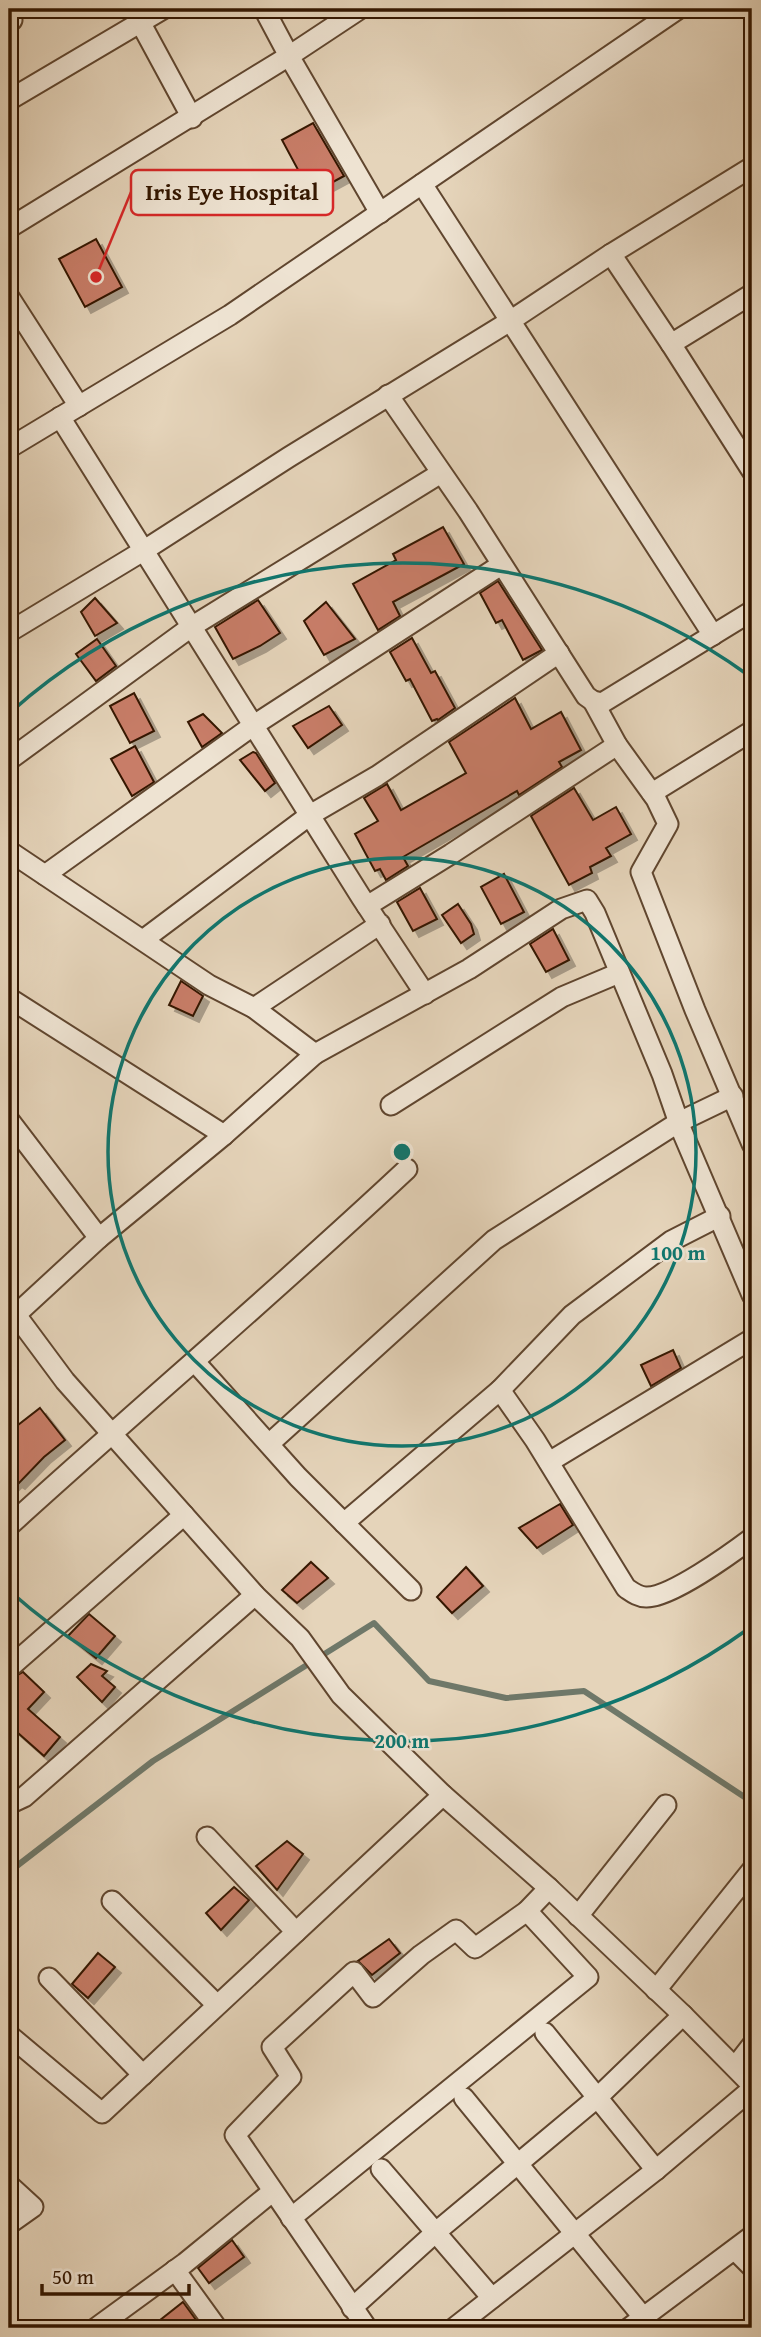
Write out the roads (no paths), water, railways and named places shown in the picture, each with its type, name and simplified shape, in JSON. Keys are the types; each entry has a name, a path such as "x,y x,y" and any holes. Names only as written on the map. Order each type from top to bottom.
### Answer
{"street":[{"path":"9,100 137,16 163,9"},
{"path":"264,9 380,212"},
{"path":"9,228 192,118 360,9"},
{"path":"9,448 230,315 678,9"},
{"path":"137,16 192,118"},
{"path":"9,632 143,551 388,394 510,321 611,254 752,167"},
{"path":"422,184 713,635"},
{"path":"611,254 752,471"},
{"path":"671,344 752,295"},
{"path":"9,297 79,406"},
{"path":"388,394 586,696 593,701 602,703 752,611"},
{"path":"60,417 366,905 425,994"},
{"path":"9,760 191,627 441,473"},
{"path":"45,875 254,725 501,565"},
{"path":"143,940 310,815 377,776 559,653"},
{"path":"593,701 617,744 652,793 668,824 641,872 695,1010 733,1096 748,1121 752,1144"},
{"path":"652,793 752,731"},
{"path":"366,905 451,854 617,744"},
{"path":"9,851 209,985 254,1009 315,1054"},
{"path":"454,2328 656,2171 752,2087 683,2015 550,1888 443,1795 341,1695 300,1638 255,1595 12,1318 99,1238 224,1135 315,1054 425,994 561,909 587,900 662,1074 679,1122 752,1295"},
{"path":"254,1009 380,924"},
{"path":"391,1105 562,997 619,973"},
{"path":"9,998 224,1135"},
{"path":"269,1444 494,1240 679,1122 733,1096"},
{"path":"9,1119 99,1238"},
{"path":"9,1526 407,1170"},
{"path":"344,1523 500,1390 537,1348 572,1315 671,1241 720,1216"},
{"path":"549,1462 752,1339"},
{"path":"195,1362 298,1477 411,1590"},
{"path":"500,1390 549,1462 626,1588 636,1595 646,1597 678,1587 752,1538"},
{"path":"9,1668 184,1515"},
{"path":"9,1804 24,1797 255,1595"},
{"path":"9,2035 102,2113 443,1795"},
{"path":"579,1916 666,1805"},
{"path":"207,1837 296,1932"},
{"path":"656,1990 752,1870"},
{"path":"366,2328 235,2135 291,2077 272,2047 354,1972 373,1997 421,1955 456,1930 475,1948 527,1911 550,1888"},
{"path":"112,1901 216,2004"},
{"path":"291,2218 588,1978 527,1911"},
{"path":"49,1978 143,2075"},
{"path":"352,2308 436,2232 598,2097 683,2015"},
{"path":"545,2033 656,2171"},
{"path":"734,2067 752,2045"},
{"path":"464,2098 575,2232 641,2325 752,2236"},
{"path":"381,2169 492,2298"},
{"path":"9,2185 33,2207 9,2224"},
{"path":"96,2328 176,2270 272,2192"},
{"path":"735,2250 752,2267"},
{"path":"176,2270 217,2328"}],"waterway":[{"path":"9,1872 153,1761 374,1623 429,1681 506,1698 584,1691 752,1802"}],"place":[{"name":"Iris Eye Hospital","path":"96,277"}]}
